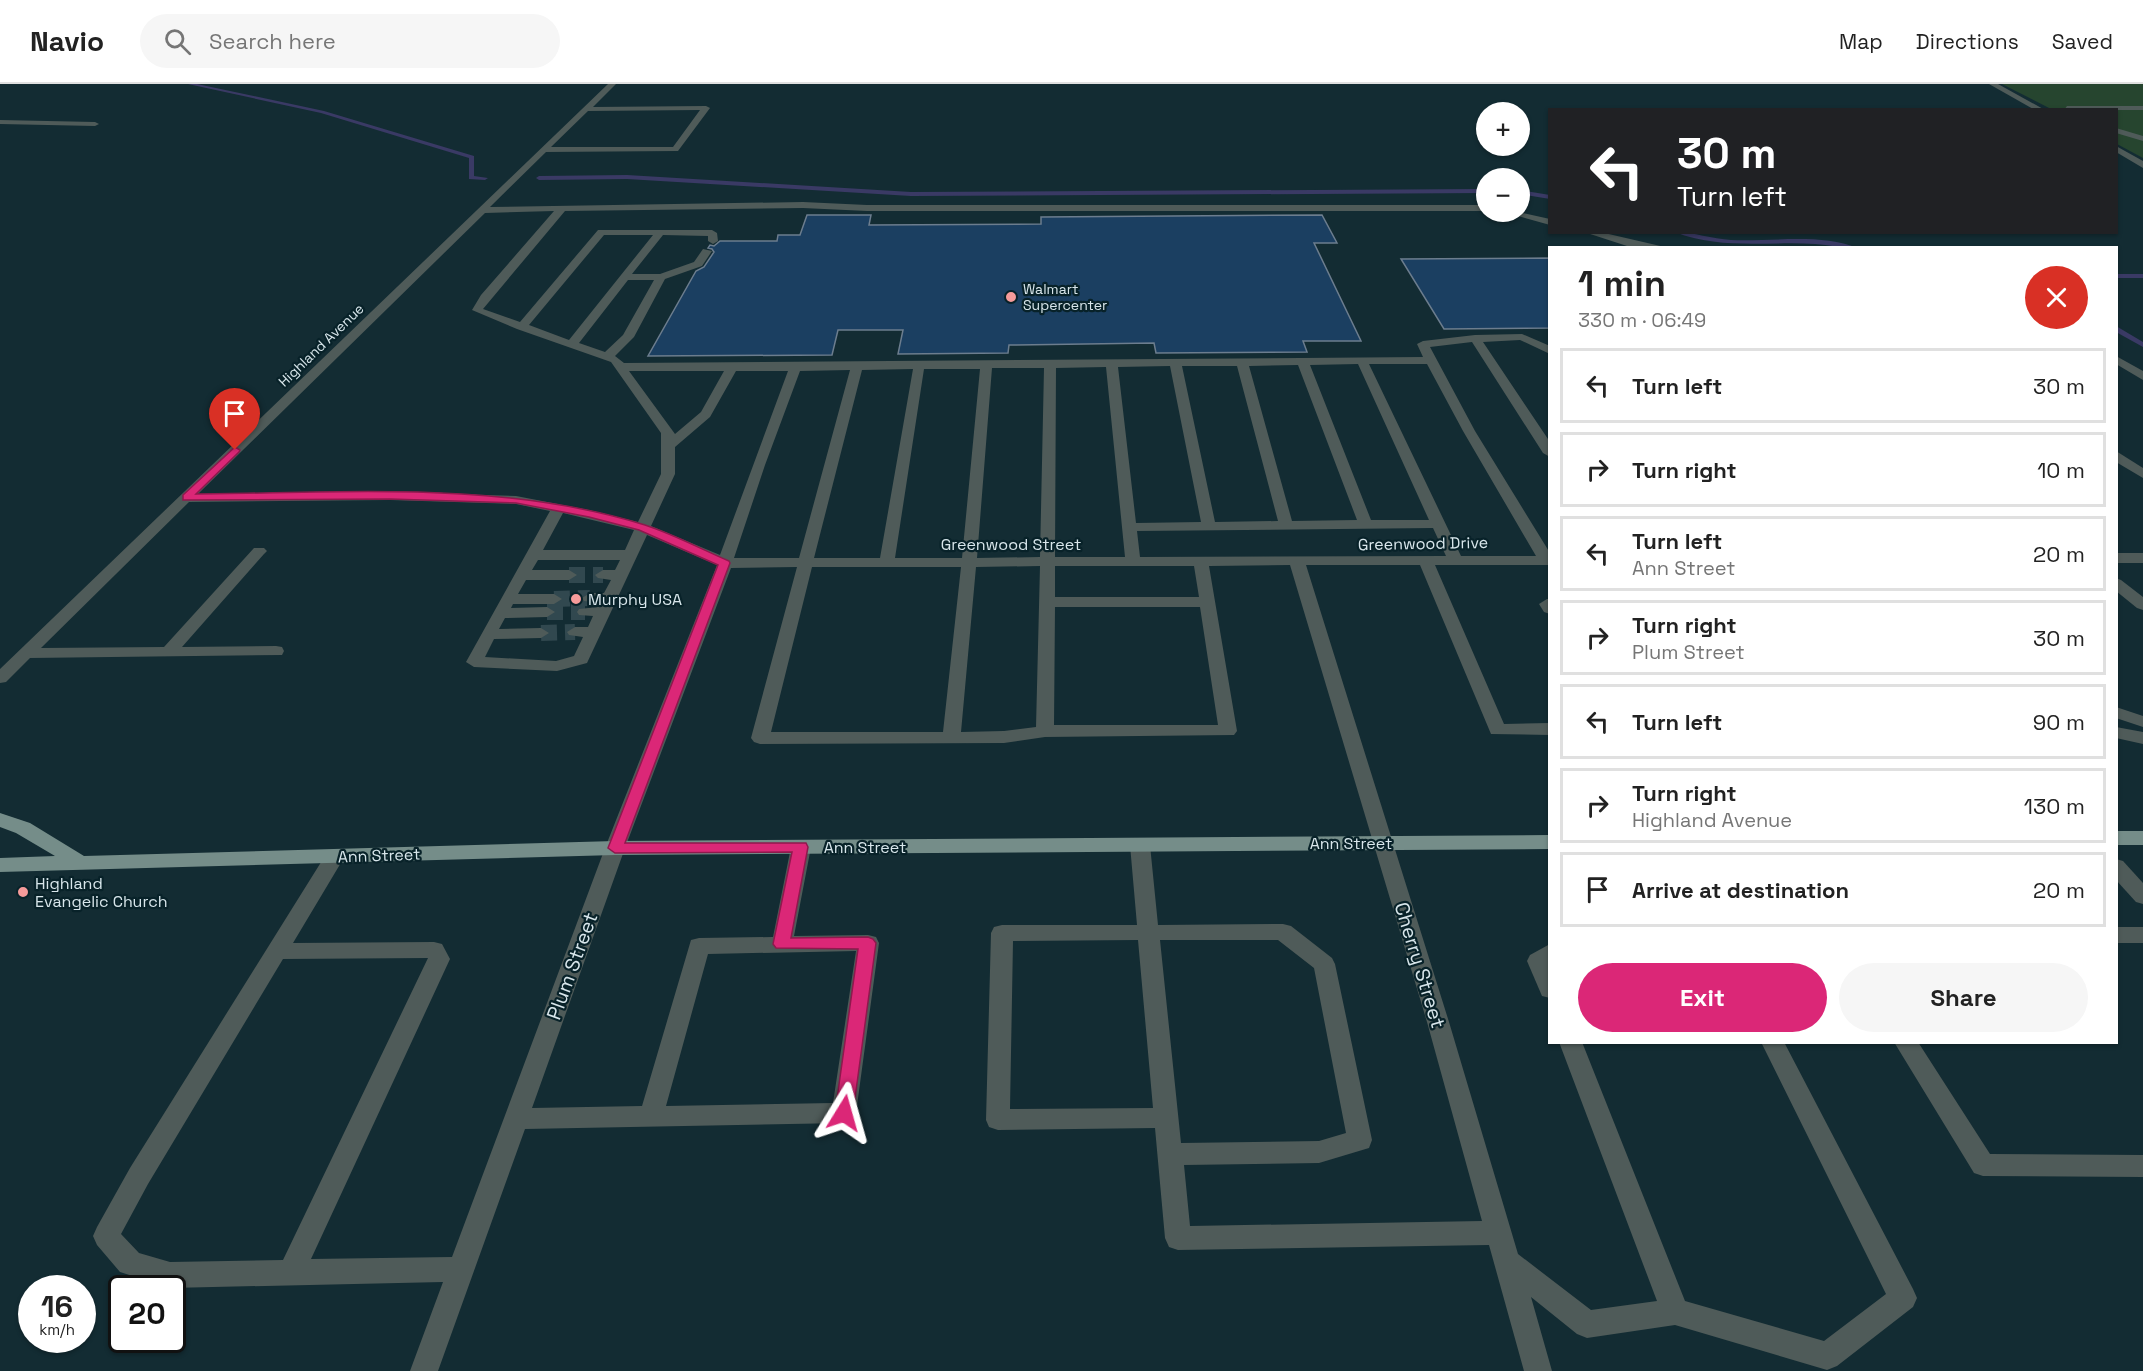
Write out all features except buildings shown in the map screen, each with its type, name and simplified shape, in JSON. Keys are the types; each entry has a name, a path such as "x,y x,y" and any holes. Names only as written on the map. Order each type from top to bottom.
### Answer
{"main road":[{"path":"0,820 23,828 81,863"},
{"path":"2118,838 2143,838"},
{"name":"Ann Street","path":"0,865 615,848 1548,842"}],"street":[{"name":"Highland Avenue","path":"0,678 612,84"},
{"path":"1993,84 2039,108"},
{"path":"546,150 675,149 706,108 588,109"},
{"path":"2067,108 2143,108"},
{"path":"0,122 95,124"},
{"path":"2118,131 2143,139"},
{"path":"2118,149 2143,165"},
{"path":"520,327 601,232 638,220 803,206 867,208 1476,208"},
{"path":"559,508 474,662 557,666 581,659 632,555 668,474 669,433 615,360 477,310 485,297 562,208"},
{"path":"483,210 562,208 638,220 660,232 712,233 710,246 698,264 661,277 624,278"},
{"path":"1530,217 1548,222"},
{"path":"571,345 660,232"},
{"path":"1595,234 1627,243 1649,246"},
{"path":"607,357 628,337 661,277"},
{"path":"1522,337 1548,350"},
{"path":"1548,338 1475,338 1423,344 1469,431 1548,560"},
{"path":"1475,338 1548,450"},
{"path":"2118,359 2143,376"},
{"path":"620,367 1431,360"},
{"path":"1362,361 1456,561"},
{"path":"1242,362 1286,525"},
{"path":"1303,362 1366,525"},
{"path":"1176,363 1209,526"},
{"path":"1045,731 1050,364"},
{"path":"1112,364 1133,561"},
{"path":"951,737 986,365"},
{"path":"857,366 760,738 1004,737 1045,731 1228,731 1201,561"},
{"path":"887,563 919,366"},
{"path":"668,446 706,414 732,367"},
{"name":"Plum Street","path":"424,1371 615,848 725,563 758,465 795,367"},
{"path":"2118,456 2143,474"},
{"path":"187,498 390,496 516,500 643,528 725,563"},
{"path":"1130,527 1438,524"},
{"path":"168,652 259,551"},
{"path":"533,555 632,555"},
{"path":"2118,558 2143,558"},
{"name":"Greenwood Drive","path":"1297,562 1548,560"},
{"path":"1426,561 1497,730 1548,729"},
{"name":"Greenwood Street","path":"725,563 1297,562"},
{"name":"Cherry Street","path":"1297,562 1438,1022 1538,1371"},
{"path":"523,574 569,574"},
{"path":"603,574 621,574"},
{"path":"2118,585 2143,606"},
{"path":"2118,600 2143,612"},
{"path":"1047,602 1207,602"},
{"path":"588,605 608,604"},
{"path":"504,606 551,605"},
{"path":"575,632 594,632"},
{"path":"488,634 541,633"},
{"path":"27,653 276,651"},
{"path":"2118,713 2143,722"},
{"path":"2118,732 2143,738"},
{"path":"1140,845 1178,1238 1499,1233"},
{"path":"782,944 801,847"},
{"path":"335,856 139,1176 106,1236 130,1263 170,1275 460,1269"},
{"path":"2118,868 2143,897"},
{"path":"1166,1118 998,1120 1002,933 1283,932 1324,963 1360,1140 1319,1152 1170,1154"},
{"path":"2118,935 2143,935"},
{"path":"517,1119 844,1113 868,943 699,946 651,1116"},
{"path":"277,951 434,950 439,959 291,1272"},
{"path":"1548,954 1538,961 1548,985"},
{"path":"1571,1044 1675,1312"},
{"path":"1507,1262 1587,1324 1675,1312 1827,1356 1903,1298 1773,1044"},
{"path":"1906,1044 1983,1165 2143,1166"}],"green space":[{"path":"2002,84 2143,84 2143,158 2118,145 2118,108 2049,108"}],"waterway":[{"path":"190,84 322,112 472,157 471,178 485,178"},
{"path":"539,178 627,177 911,194 1476,191"},
{"path":"1530,194 1548,197"},
{"path":"1688,234 1729,242 1815,242 1841,246"},
{"path":"2118,276 2143,276"},
{"path":"2118,329 2143,345"}],"tunnel":[{"path":"569,575 603,575"},
{"path":"554,599 590,598"},
{"path":"547,612 585,612"},
{"path":"541,633 575,632"}],"place":[{"name":"Walmart Supercenter","path":"1011,297"},
{"name":"Murphy USA","path":"576,599"},
{"name":"Highland Evangelic Church","path":"23,892"}],"route":[{"path":"235,450 187,498 390,496 516,500 589,514 643,528 725,563 615,848 801,847 782,944 868,943 844,1113"}]}
